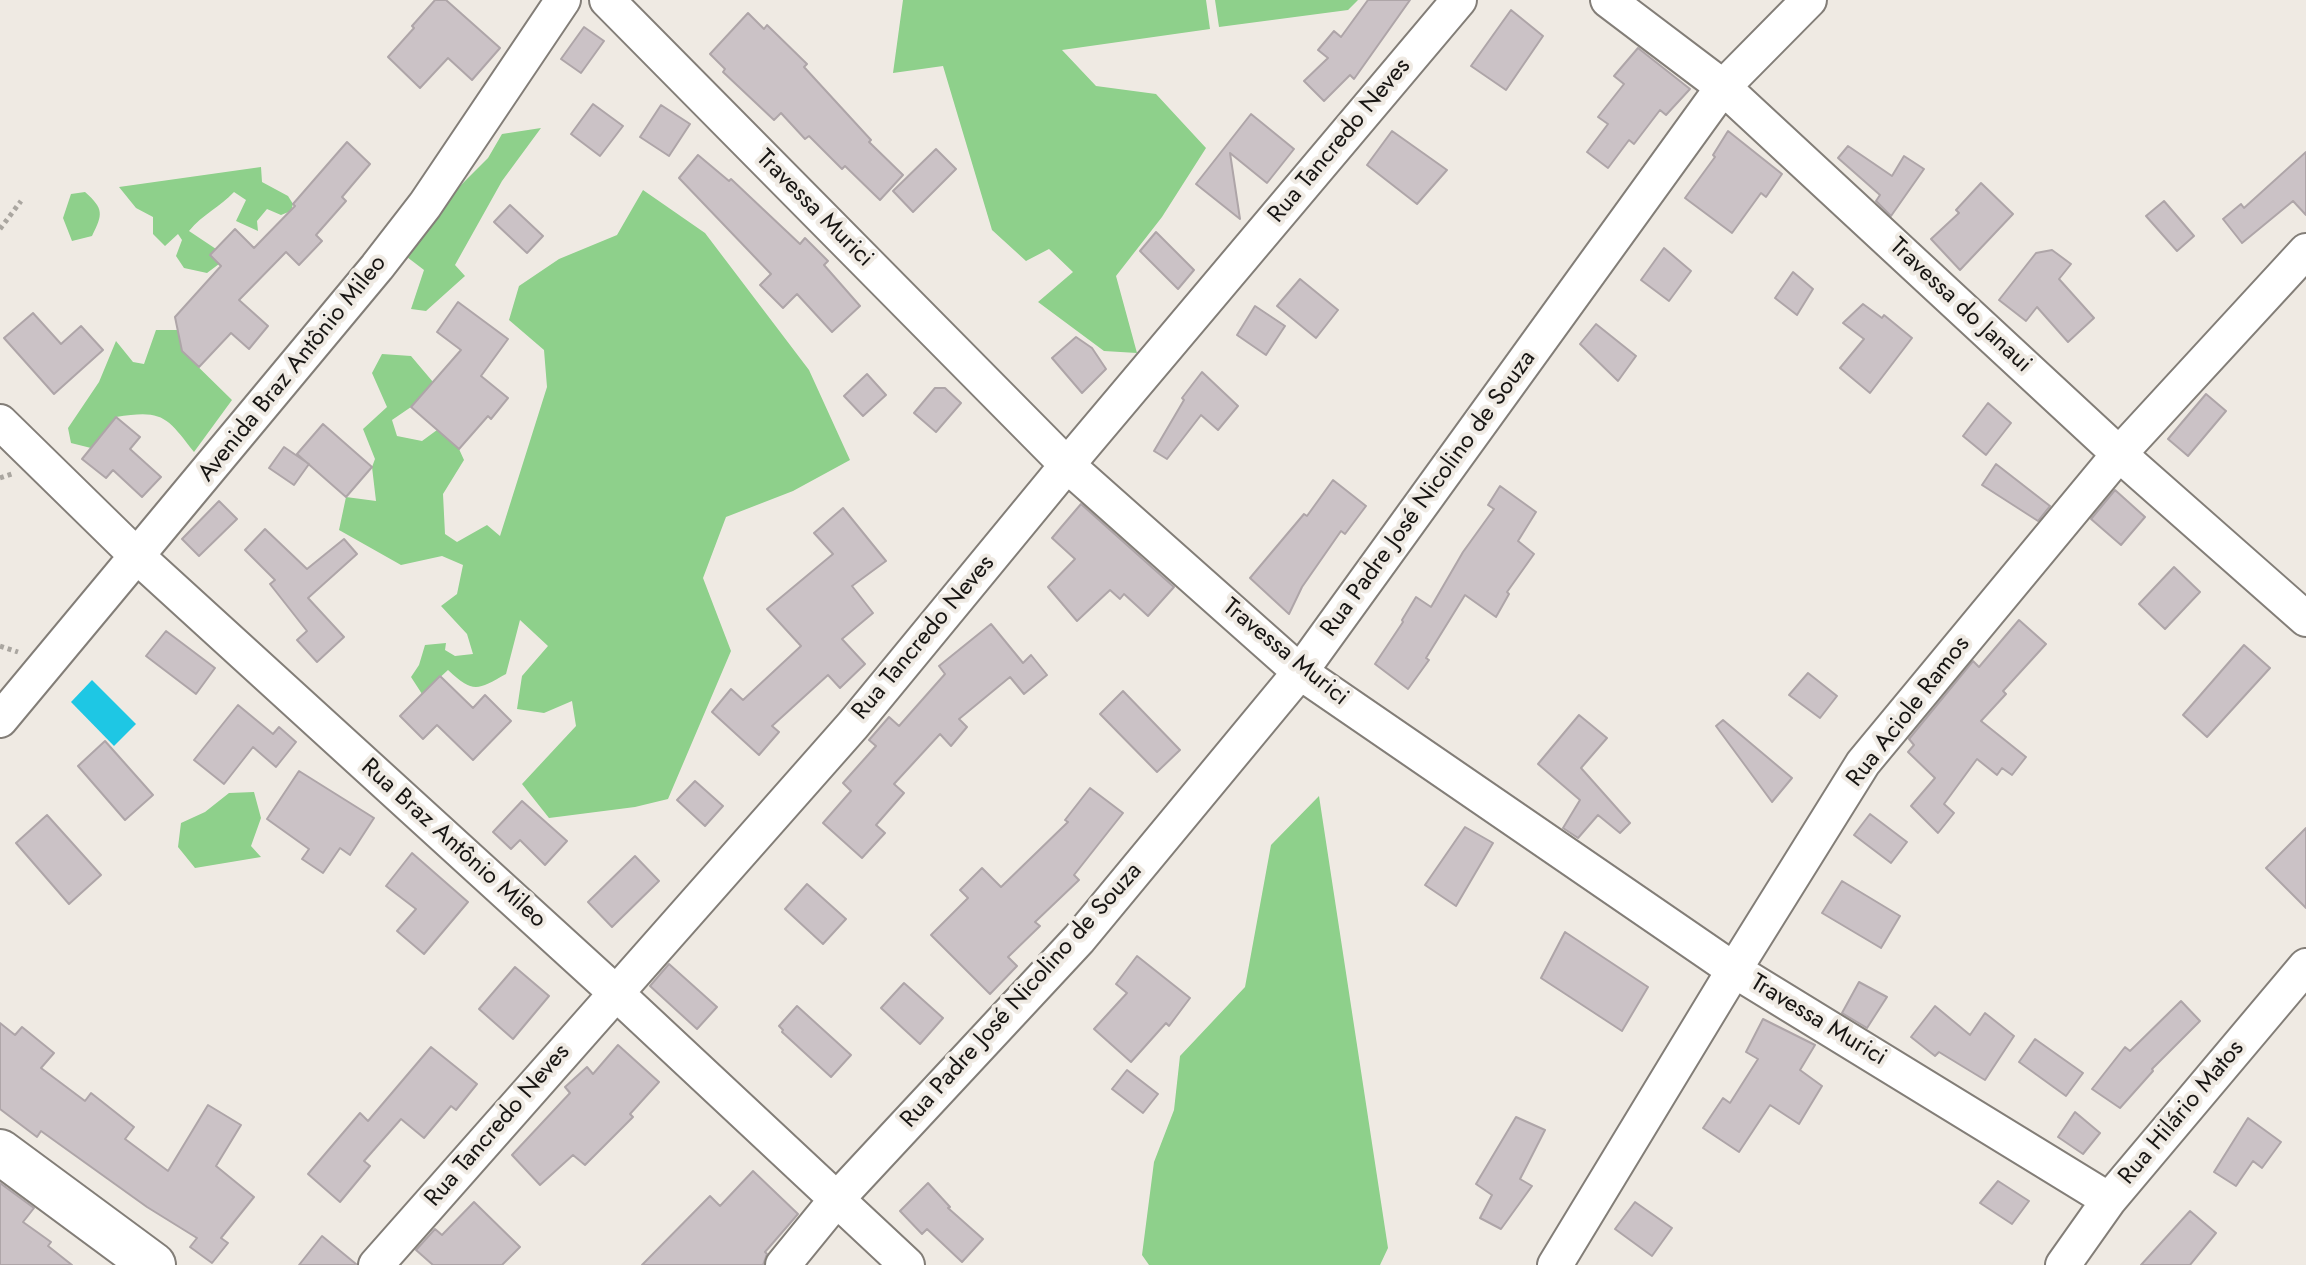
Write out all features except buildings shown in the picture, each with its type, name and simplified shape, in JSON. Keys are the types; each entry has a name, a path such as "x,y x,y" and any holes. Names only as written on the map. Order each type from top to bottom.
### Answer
{"street":[{"name":"Avenida Braz Antônio Mileo","path":"0,720 138,557 425,205 563,0"},
{"name":"Travessa Murici","path":"607,0 1067,465 1300,672 1734,970 2109,1200"},
{"name":"Rua Tancredo Neves","path":"376,1265 853,725 1067,465 1459,0"},
{"name":"Travessa do Janaui","path":"1608,0 1723,87 2119,454 2306,619"},
{"name":"Rua Padre José Nicolino de Souza","path":"783,1265 836,1200 1079,939 1300,672 1723,87 1809,0"},
{"name":"Rua Aciole Ramos","path":"1555,1265 1863,763 2119,454 2306,251"},
{"name":"Rua Braz Antônio Mileo","path":"0,422 138,557 616,993 907,1265"},
{"name":"Rua Hilário Matos","path":"2063,1265 2109,1200 2306,966"},
{"path":"0,1152 153,1265"}],"path":[{"path":"0,229 21,201"}],"green space":[{"path":"903,0 1206,0 1210,29 1062,50 1096,86 1156,94 1206,148 1162,217 1116,276 1137,353 1104,351 1038,302 1073,272 1049,249 1026,261 992,230 943,66 893,73"},
{"path":"1215,0 1358,0 1348,10 1219,27"},
{"path":"541,128 502,181 455,265 465,276 426,311 411,309 424,270 407,257 417,229 488,158 502,134"},
{"path":"261,167 262,182 288,196 293,204 291,211 281,215 267,209 257,221 258,231 236,221 246,200 234,192 189,231 216,249 210,255 219,264 207,273 184,268 176,256 182,240 178,234 165,246 153,234 153,217 136,208 119,187"},
{"path":"643,190 705,233 809,370 850,460 793,491 726,517 703,578 731,651 668,799 635,807 549,818 522,784 576,726 572,701 544,713 517,709 522,676 548,646 520,620 506,674 476,687 464,683 448,670 422,694 411,677 419,665 425,645 446,643 445,650 455,656 473,654 467,634 441,606 457,594 463,565 442,556 401,565 339,530 346,497 376,501 372,467 375,459 363,429 387,407 372,373 382,354 411,356 433,382 411,407 392,420 397,436 422,441 437,430 459,449 464,460 443,494 445,534 457,542 487,525 500,536 547,387 544,350 509,320 519,286 559,259 617,235"},
{"path":"85,192 100,212 98,222 92,236 72,241 63,218 71,194"},
{"path":"156,330 178,330 182,351 232,400 194,452 170,423 144,414 116,417 91,448 71,443 68,428 99,382 116,341 133,362 144,364"},
{"path":"254,792 261,818 251,846 261,857 195,868 178,847 181,823 205,812 229,793"},
{"path":"1319,796 1388,1248 1380,1265 1149,1265 1142,1255 1154,1162 1174,1110 1180,1056 1245,987 1271,845"}],"water":[{"path":"92,680 136,724 114,746 71,702"}]}
